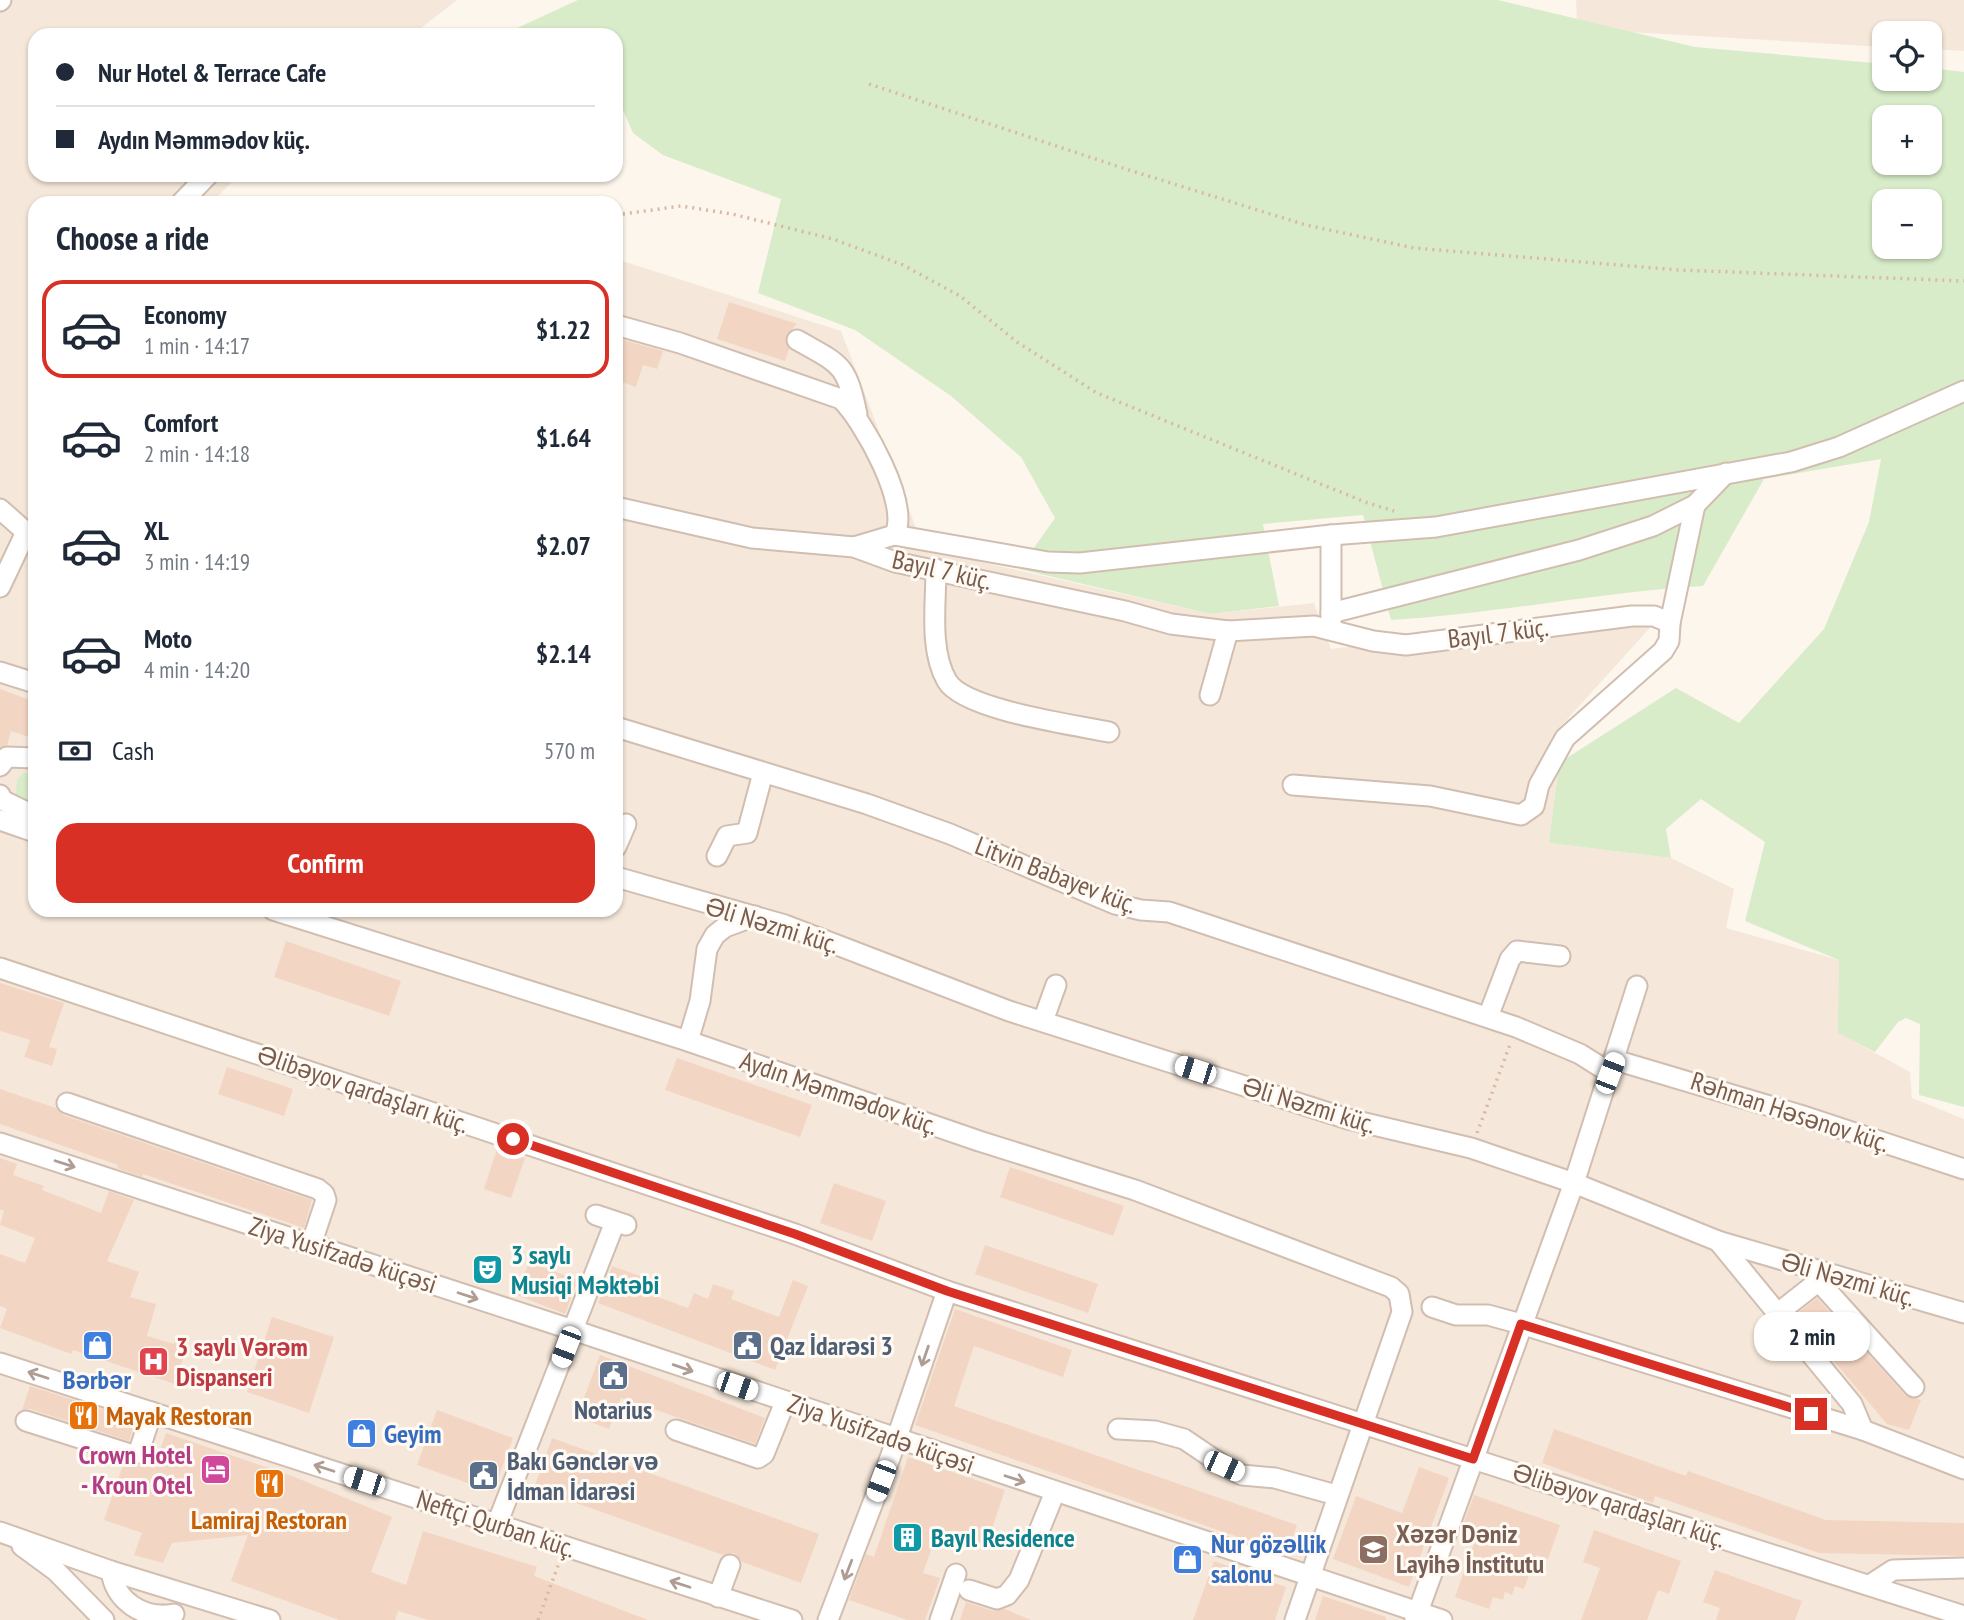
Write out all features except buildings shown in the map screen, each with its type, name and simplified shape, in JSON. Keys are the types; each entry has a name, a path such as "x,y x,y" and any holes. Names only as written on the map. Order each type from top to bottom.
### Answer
{"street":[{"path":"188,196 201,182"},
{"name":"Bayıl 7 küç.","path":"623,327 680,343 825,393 841,399 857,414 871,439 894,499 899,521 894,535 854,547"},
{"path":"797,340 843,369 849,378 857,414"},
{"path":"894,535 1048,562 1080,563 1331,535 1436,527 1791,462 1839,447 1964,391"},
{"path":"1331,535 1331,621 1653,526 1695,505 1727,473"},
{"path":"1293,785 1430,796 1521,815 1529,812 1535,806 1543,775 1565,738 1663,651 1669,641 1670,623 1695,505"},
{"path":"0,509 28,531"},
{"name":"Bayıl 7 küç.","path":"623,509 752,538 854,547 895,562 1125,611 1171,625 1228,631 1314,626 1331,621 1373,641 1406,645 1632,616 1654,616 1670,623"},
{"path":"0,587 28,538"},
{"path":"936,569 938,649 948,682 958,693 986,705 1109,732"},
{"path":"1210,695 1228,631"},
{"path":"0,672 28,682"},
{"name":"Litvin Babayev küç.","path":"623,729 867,804 939,830 1115,904 1141,911 1169,912 1488,1017 1612,1066"},
{"path":"0,766 7,757 28,758"},
{"path":"717,856 727,836 747,832 763,773"},
{"path":"0,795 2,800 28,813"},
{"path":"0,820 28,830"},
{"path":"623,831 626,824"},
{"name":"Əli Nəzmi küç.","path":"623,879 805,931 1043,1021 1348,1119 1471,1148 1574,1184 1718,1241 1964,1313"},
{"path":"688,1041 700,1001 707,949 715,935 725,927 755,916"},
{"name":"Aydın Məmmədov küç.","path":"295,917 688,1041 1183,1207 1391,1287 1399,1294 1402,1311 1361,1423"},
{"path":"1488,1017 1510,959 1517,951 1560,956"},
{"name":"Əlibəyov qardaşları küç.","path":"0,968 795,1234 947,1291 1964,1616"},
{"path":"1043,1021 1056,985"},
{"path":"1417,1616 1574,1184 1637,986"},
{"name":"Rəhman Həsənov küç.","path":"1612,1066 1788,1111 1964,1169"},
{"path":"67,1103 318,1189 326,1200 311,1245"},
{"name":"Ziya Yusifzadə küçəsi","path":"0,1143 573,1330 1309,1576 1417,1616 1442,1620"},
{"path":"497,1524 573,1330 621,1223 596,1215"},
{"path":"1718,1241 1852,1404 1863,1430"},
{"path":"1778,1313 1815,1284 1822,1285 1914,1387"},
{"path":"828,1620 896,1440 947,1291"},
{"path":"1432,1307 1456,1315 1488,1315 1521,1324 1863,1430 1964,1469"},
{"name":"Neftçi Qurban küç.","path":"0,1363 792,1620"},
{"path":"676,1430 758,1458 765,1454 785,1402"},
{"path":"26,1421 133,1455 139,1451 152,1412"},
{"path":"1295,1620 1361,1423"},
{"path":"1118,1430 1155,1431 1184,1439 1242,1475 1275,1478 1336,1495"},
{"path":"969,1590 997,1600 1014,1589 1055,1492"},
{"path":"0,1532 78,1557 111,1571 270,1620"},
{"path":"0,1532 34,1554 66,1581 104,1620"},
{"path":"66,1581 60,1570 61,1564 68,1557 78,1557"},
{"path":"718,1597 730,1565"},
{"path":"1870,1585 1893,1570 1964,1568"},
{"path":"111,1571 114,1589 121,1601 133,1610 149,1616 167,1617 174,1614"},
{"path":"940,1620 956,1574"}],"path":[{"path":"869,84 1132,172 1293,220 1415,248 1679,270 1964,281"},
{"path":"623,214 681,206 732,214 833,239 903,265 960,296 1017,342 1097,393 1365,502 1398,512"},
{"path":"1471,1148 1516,1027"},
{"path":"538,1620 565,1547"}],"shaded area":[{"path":"0,0 457,0 421,28 28,28 28,182 232,182 218,196 28,196 28,917 623,917 623,261 841,331 924,549 1211,614 1314,603 1331,649 1658,610 1656,621 1554,734 1559,763 1549,843 1671,858 1734,889 1726,928 1839,960 1839,1033 1910,1072 1912,1098 1964,1119 1964,1620 0,1620"},
{"path":"1576,0 1964,0 1964,51 1942,50 1942,21 1872,21 1872,46 1577,29"}],"green space":[{"path":"578,0 1498,0 1695,47 1872,63 1872,91 1942,91 1942,69 1964,72 1964,1107 1919,1095 1920,1024 1906,1018 1898,1022 1875,1052 1838,1033 1839,960 1745,921 1765,842 1701,799 1666,829 1671,858 1549,843 1559,763 1676,688 1739,723 1824,629 1869,522 1881,459 1764,479 1703,586 1391,620 1363,515 1263,524 1279,606 1211,614 1019,569 1055,518 1021,457 951,396 855,330 758,293 781,199 663,155 633,133 623,110 623,28 517,28"},
{"path":"23,773 28,773 28,806 15,799 17,780"}],"place":[{"name":"3 saylı Musiqi Məktəbi","path":"488,1270"},
{"name":"Bərbər","path":"97,1345"},
{"name":"Qaz İdarəsi 3","path":"747,1346"},
{"name":"3 saylı Vərəm Dispanseri","path":"153,1362"},
{"name":"Notarius","path":"613,1375"},
{"name":"Mayak Restoran","path":"83,1416"},
{"name":"Geyim","path":"361,1434"},
{"name":"Crown Hotel - Kroun Otel","path":"215,1470"},
{"name":"Bakı Gənclər və İdman İdarəsi","path":"484,1476"},
{"name":"Lamiraj Restoran","path":"269,1484"},
{"name":"Bayıl Residence","path":"908,1538"},
{"name":"Xəzər Dəniz Layihə İnstitutu","path":"1373,1549"},
{"name":"Nur gözəllik salonu","path":"1188,1559"}],"route":[{"path":"513,1139 795,1234 947,1291 1473,1459 1521,1324 1811,1414"}]}
